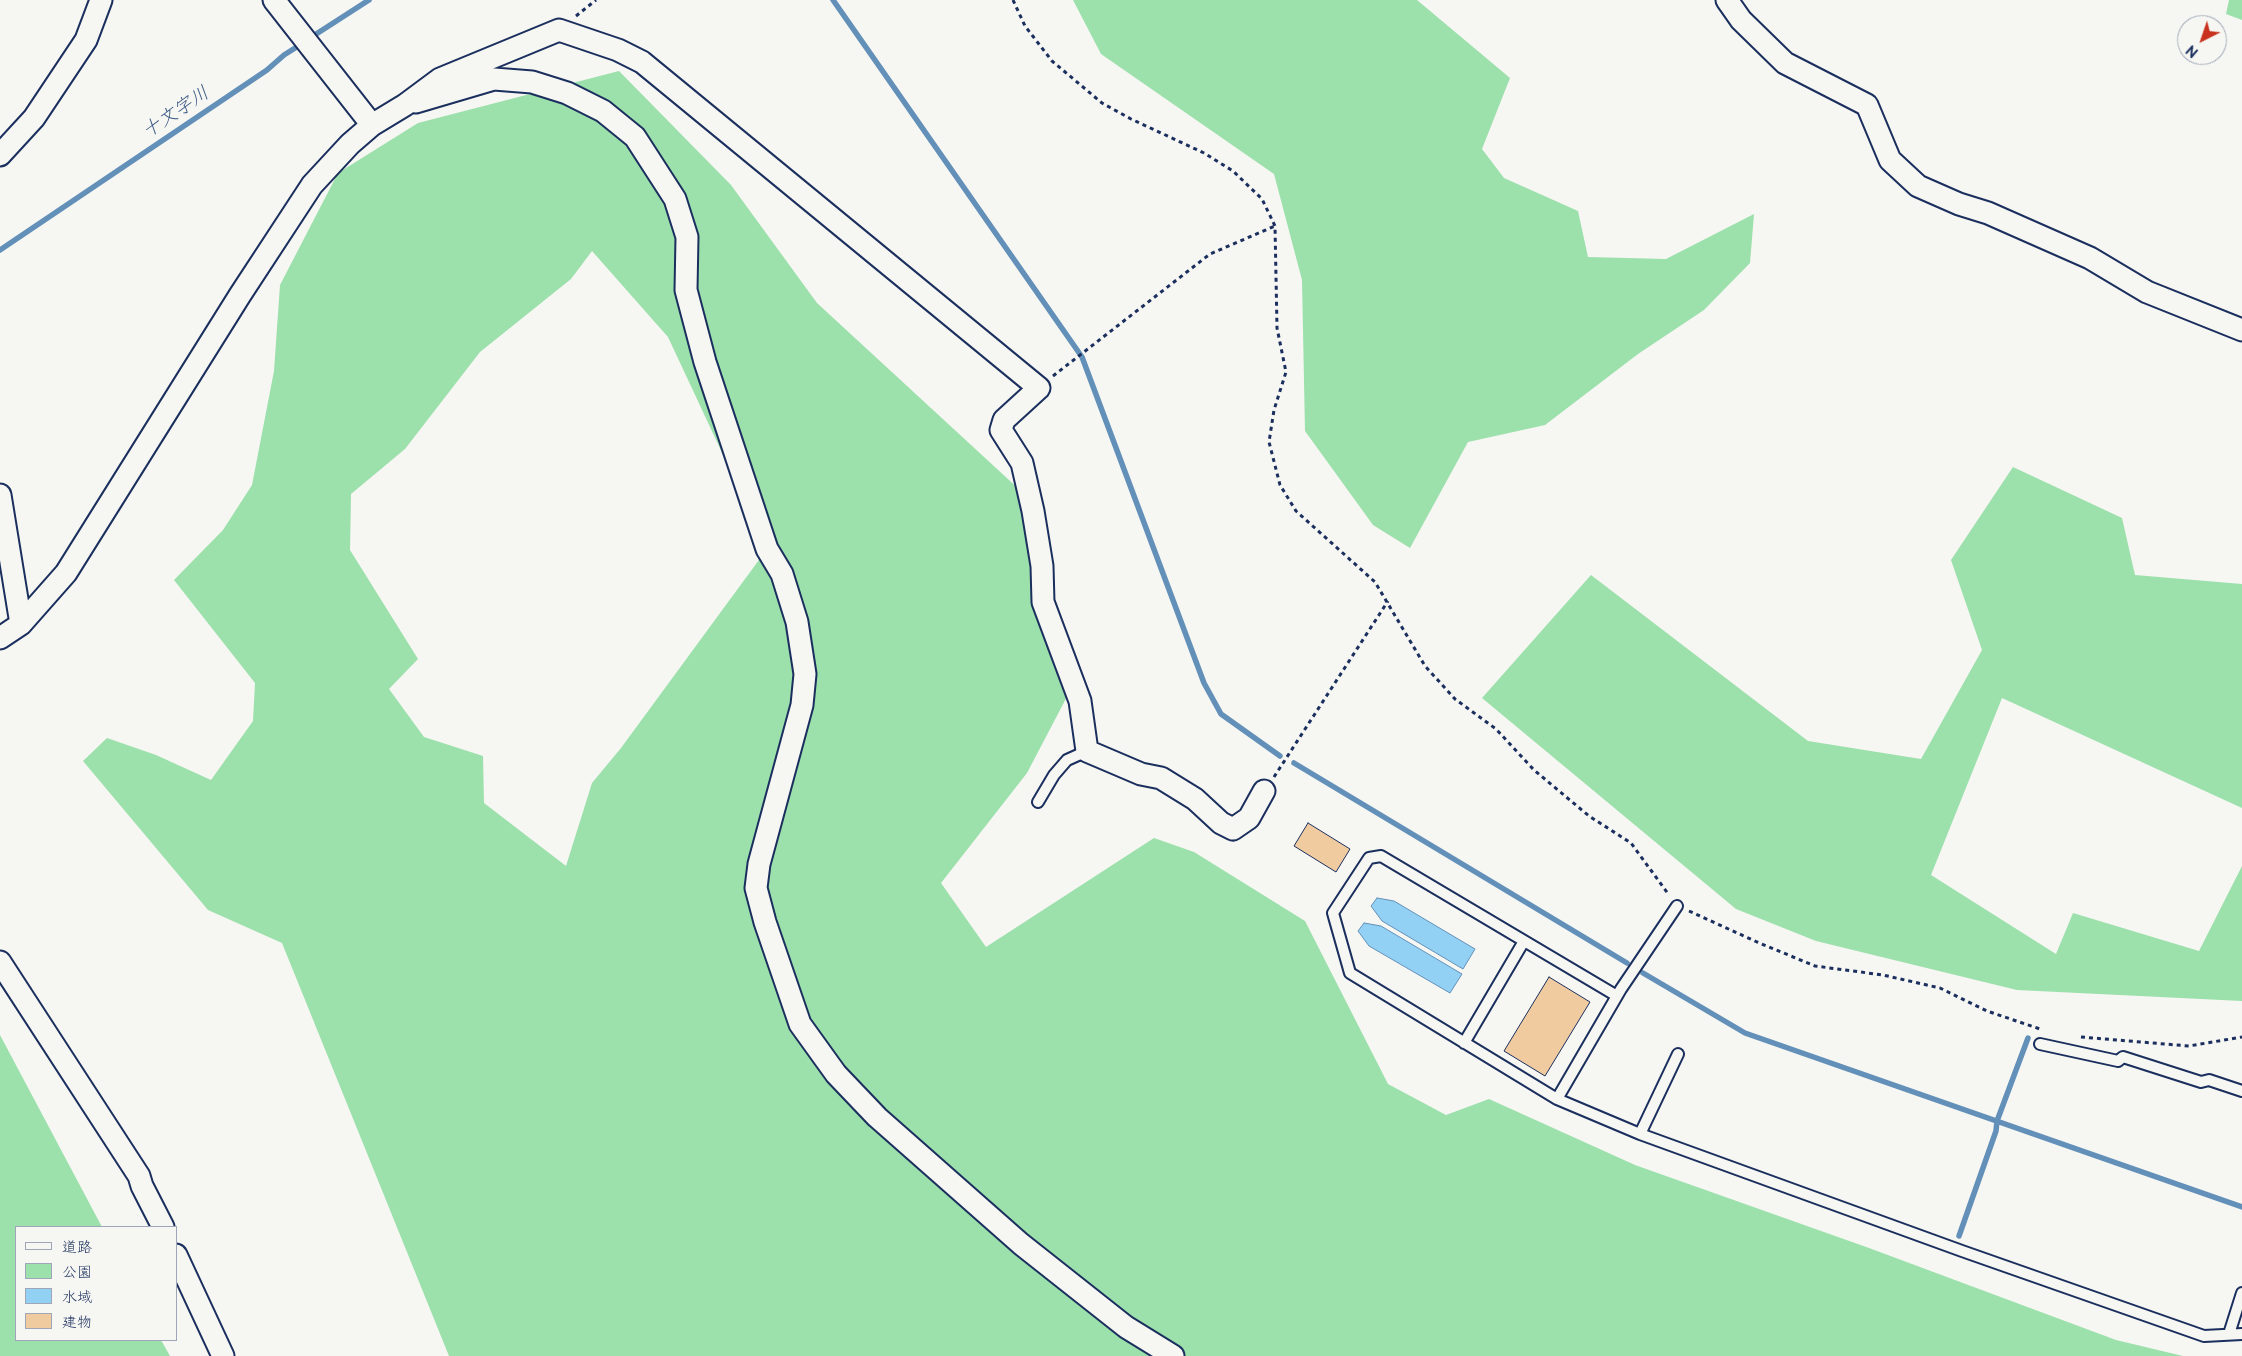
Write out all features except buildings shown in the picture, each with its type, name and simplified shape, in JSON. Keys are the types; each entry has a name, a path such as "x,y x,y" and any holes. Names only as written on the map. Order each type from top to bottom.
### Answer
{"street":[{"path":"0,155 34,118 86,40 101,0"},
{"path":"274,0 372,125"},
{"path":"1727,0 1741,20 1785,63 1867,105 1890,160 1918,186 1959,204 1988,213 2090,258 2147,292 2242,330"},
{"path":"0,638 21,624 66,573 240,295 312,185 350,144 372,125 405,105 440,78 559,30 618,50 642,62 1039,388 1004,420 1001,430 1022,463 1033,511 1042,566 1043,602 1080,701 1086,750 1141,774 1161,778 1194,799 1221,823 1233,829 1249,818 1264,791"},
{"path":"405,105 494,79 532,82 567,93 603,111 635,137 675,199 687,237 686,290 703,353 767,549 782,574 797,622 805,674 802,705 759,864 756,888 765,922 800,1024 836,1074 876,1117 1021,1244 1126,1327 1173,1356"},
{"path":"0,495 21,624"},
{"path":"0,962 139,1176 142,1186 162,1226"},
{"path":"178,1259 224,1356"}],"lane":[{"path":"1038,802 1054,775 1067,760 1086,750"},
{"path":"1617,996 1381,856 1369,858 1333,913 1350,973 1557,1099 1640,1134 1962,1251 2204,1336 2242,1334"},
{"path":"1557,1099 1617,996 1677,906"},
{"path":"1464,1043 1524,941"},
{"path":"2040,1044 2118,1061 2123,1057 2201,1082 2208,1080 2242,1091"},
{"path":"1640,1134 1678,1054"},
{"path":"2228,1334 2242,1292"}],"path":[{"path":"1013,0 1025,26 1052,62 1102,103 1204,153 1234,172 1262,199 1275,226 1277,328 1286,372 1274,410 1269,442 1280,485 1296,511 1375,582 1425,666 1455,699 1496,730 1534,770 1589,816 1631,843 1677,906 1815,966 1883,975 1940,988 1987,1011 2041,1030"},
{"path":"1039,388 1210,254 1275,226"},
{"path":"1264,791 1388,601"},
{"path":"2076,1036 2188,1046 2242,1037"}],"green space":[{"path":"1073,0 1417,0 1510,78 1482,149 1504,178 1578,211 1588,257 1666,259 1754,214 1750,263 1704,310 1638,354 1545,425 1468,442 1410,548 1373,525 1305,431 1302,280 1274,174 1101,54"},
{"path":"2229,0 2242,0 2242,20 2226,14"},
{"path":"619,71 731,185 817,303 1022,492 1071,689 1027,773 941,883 986,947 1154,838 1194,852 1305,921 1388,1084 1446,1115 1489,1099 1635,1165 1869,1248 2116,1340 2183,1356 449,1356 282,943 208,910 83,761 107,738 156,755 211,780 253,721 255,683 174,580 223,530 252,485 274,371 280,285 338,173 418,123","holes":["592,251 668,337 767,549 621,748 592,783 566,866 484,803 483,756 424,737 389,689 418,659 350,550 351,494 405,449 480,352 571,279"]},
{"path":"2013,467 2122,518 2135,575 2242,584 2242,808 2002,698 1931,875 2056,954 2073,913 2199,951 2242,866 2242,1001 2017,990 1816,941 1736,909 1482,698 1591,575 1808,741 1921,759 1982,650 1951,560"},
{"path":"0,1035 101,1226 15,1226 15,1341 162,1341 170,1356 0,1356"}],"water":[{"path":"1377,898 1394,901 1475,949 1463,969 1382,921 1371,906"},
{"path":"1364,923 1381,926 1462,974 1450,993 1369,946 1358,931"}],"waterway":[{"name":"十文字川","path":"310,38 369,0"},
{"path":"833,0 1082,357 1204,683 1221,714 1280,756"},
{"name":"十文字川","path":"0,250 267,70 284,55 303,43"},
{"path":"1294,763 1627,963"},
{"path":"1643,973 1745,1033 2242,1207"},
{"path":"1959,1236 1996,1131 1997,1121 2028,1038"}]}
